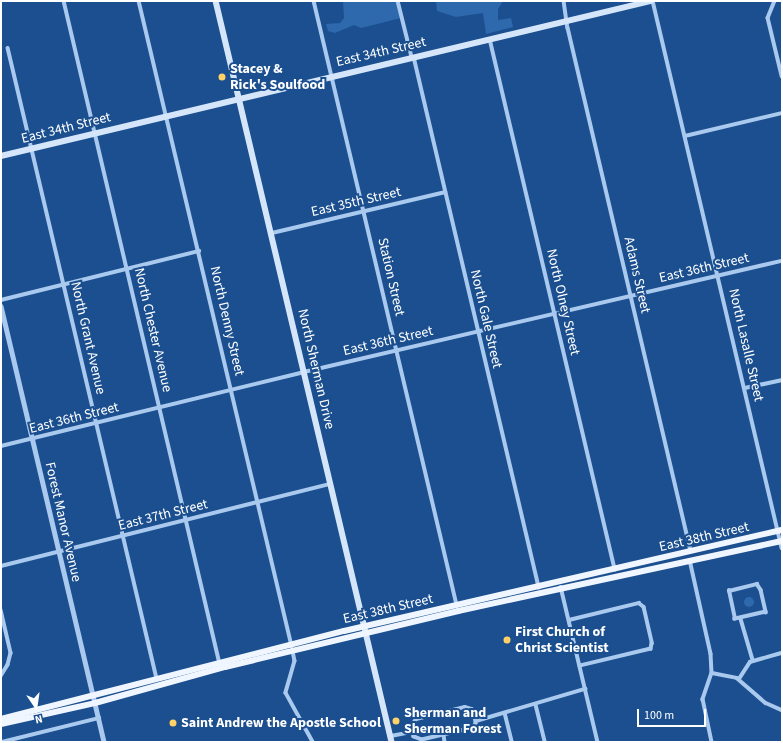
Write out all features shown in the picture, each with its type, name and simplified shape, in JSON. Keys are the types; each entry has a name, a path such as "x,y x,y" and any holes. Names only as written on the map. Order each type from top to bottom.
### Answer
{"main road":[{"name":"North Sherman Drive","path":"216,1 391,739"},
{"name":"East 34th Street","path":"1,156 567,21 632,3 652,1"},
{"name":"East 38th Street","path":"1,724 95,703 364,627 539,586 691,553 780,531"},
{"name":"East 38th Street","path":"1,719 220,664 366,634 561,587 690,560 782,543"}],"street":[{"name":"North Chester Avenue","path":"64,1 220,664"},
{"name":"North Denny Street","path":"139,1 295,661 286,693 313,742"},
{"name":"Station Street","path":"314,1 457,606"},
{"name":"North Gale Street","path":"398,1 413,57 539,586"},
{"name":"Adams Street","path":"564,1 567,21 691,553"},
{"name":"North Lasalle Street","path":"652,1 782,543"},
{"path":"775,1 770,9 768,20 782,76"},
{"name":"North Olney Street","path":"490,39 615,570"},
{"name":"North Grant Avenue","path":"8,48 157,679"},
{"path":"685,136 782,113"},
{"name":"East 35th Street","path":"272,233 445,192"},
{"path":"1,300 199,251"},
{"name":"East 36th Street","path":"1,446 32,440 304,372 782,261"},
{"name":"Forest Manor Avenue","path":"1,306 104,742"},
{"path":"745,388 782,380"},
{"name":"East 37th Street","path":"1,566 331,484"},
{"path":"690,560 710,644 712,673 703,699 712,742"},
{"path":"757,584 761,590 766,612 741,619 733,617 729,591 757,584"},
{"path":"561,587 598,742"},
{"path":"569,620 639,603 644,607 652,647 580,666"},
{"path":"1,610 11,653 8,665 1,676"},
{"path":"741,619 753,660"},
{"path":"739,679 753,660 782,653"},
{"path":"712,673 739,679 766,703 782,710"},
{"path":"476,720 536,705 561,695 585,689"},
{"path":"536,705 545,742"},
{"path":"465,707 472,709 476,720 473,728 422,740 414,737 412,732 412,724 416,719 465,707"},
{"path":"505,713 512,742"},
{"path":"2,742 99,718"},
{"path":"391,739 412,732"},
{"path":"444,735 446,742"}],"shaded area":[{"path":"343,1 396,1 401,18 361,28 354,25 335,33 328,31 326,24 340,23 344,18"},
{"path":"436,1 503,1 498,9 498,20 511,18 513,27 486,34 483,13 456,17 437,11"},
{"path":"747,597 751,597 753,598 753,606 747,607 744,604 744,600"}],"place":[{"name":"Stacey & Rick's Soulfood","path":"222,77"},
{"name":"First Church of Christ Scientist","path":"507,640"},
{"name":"Sherman and Sherman Forest","path":"396,721"},
{"name":"Saint Andrew the Apostle School","path":"173,723"}]}
